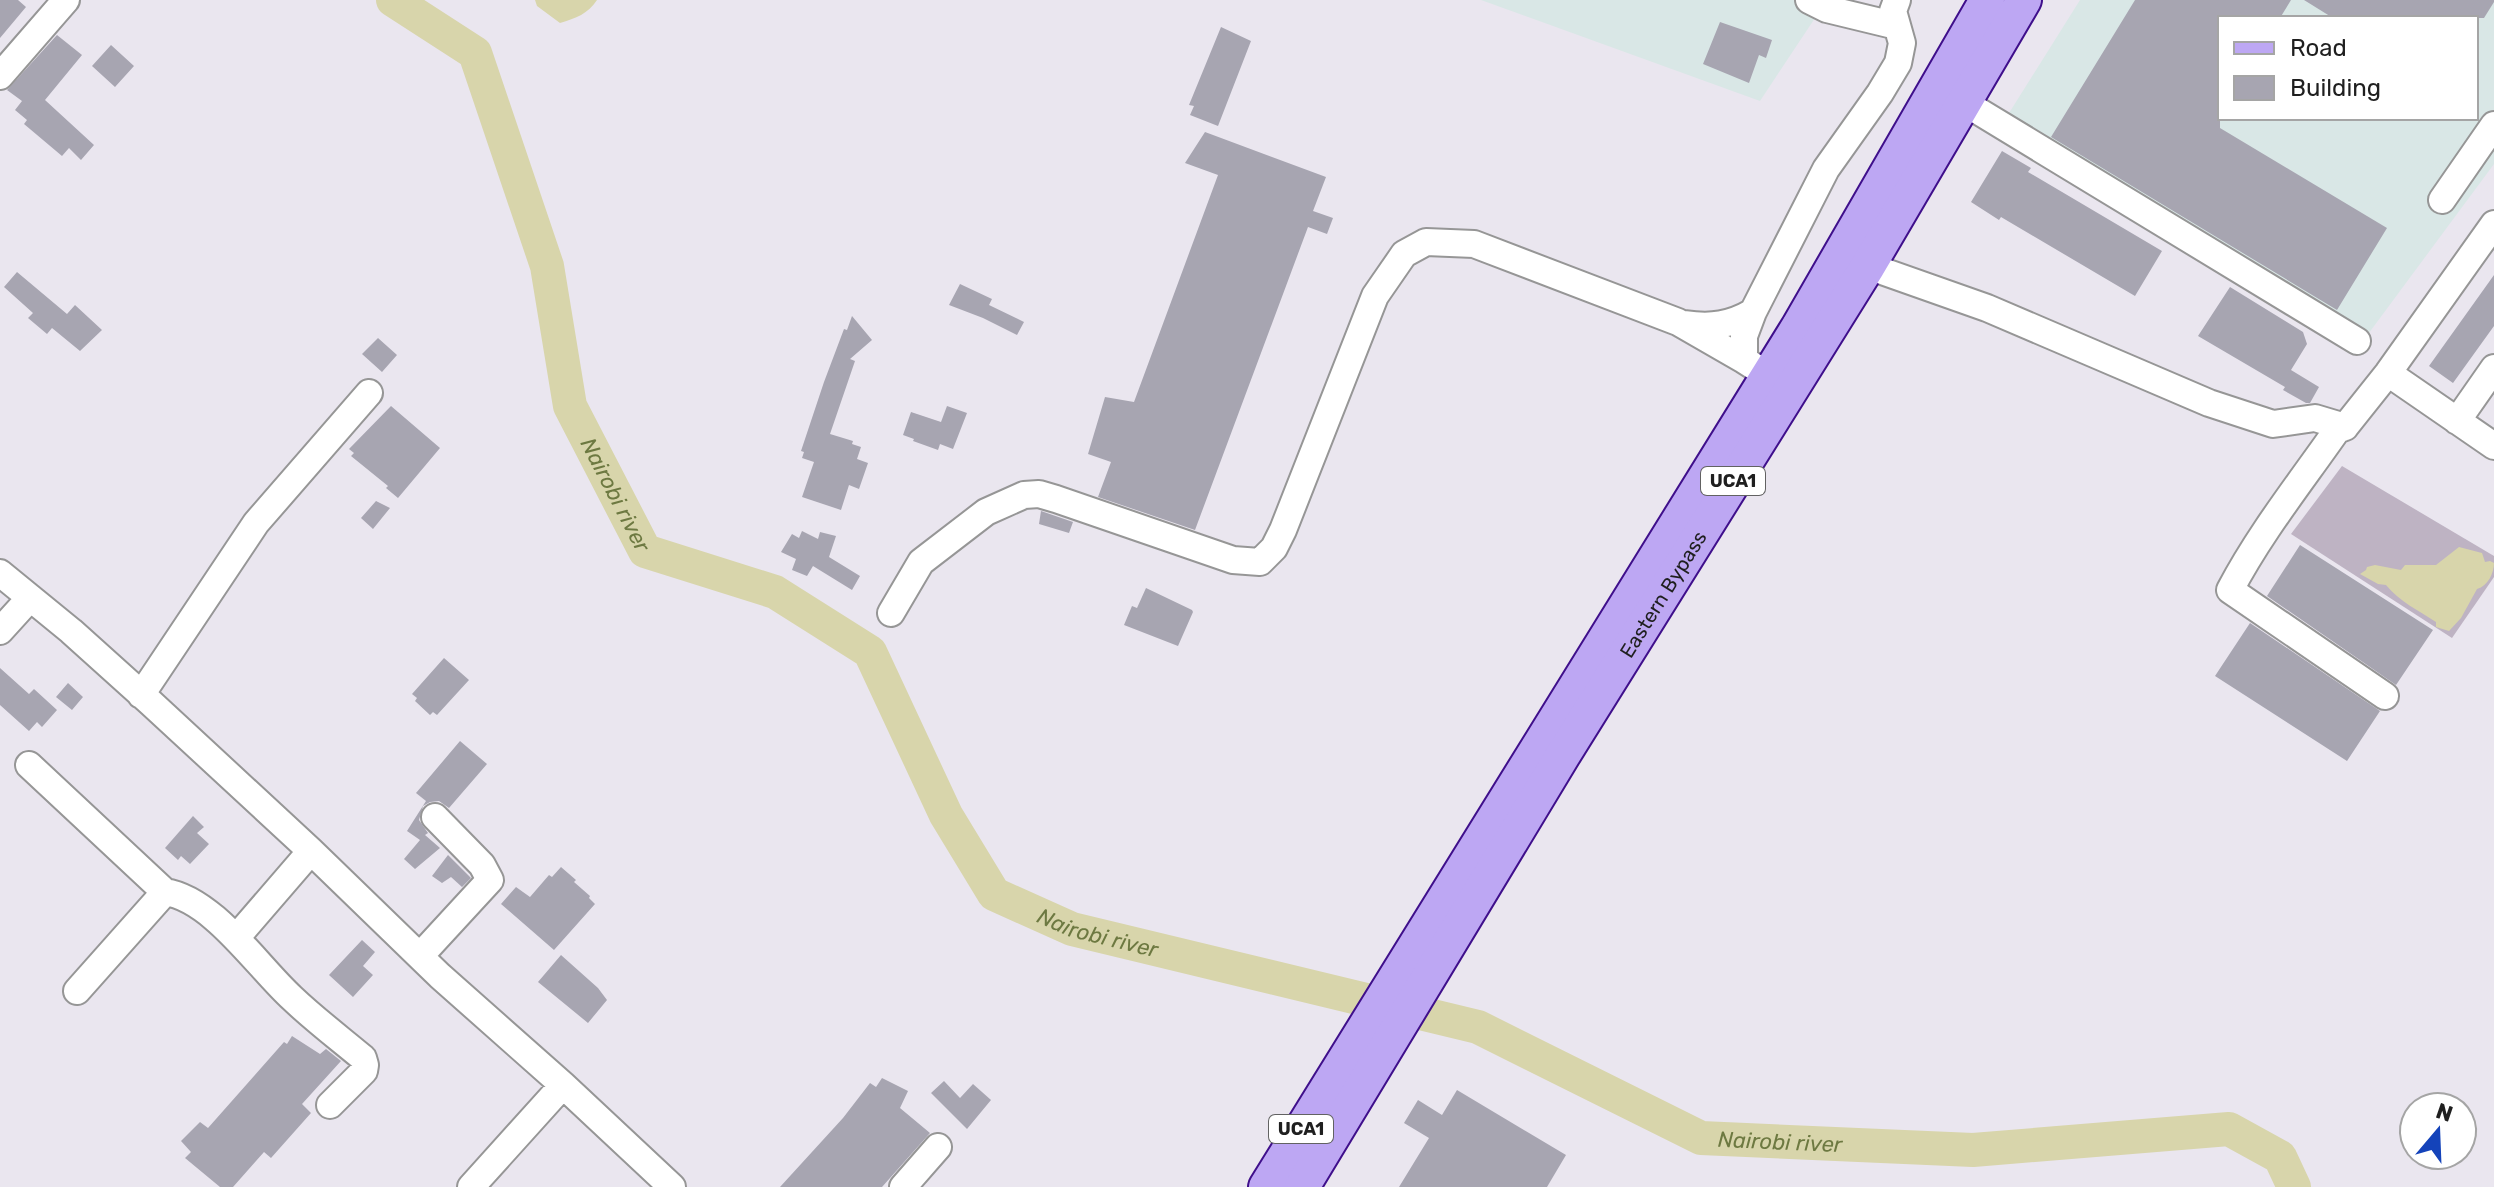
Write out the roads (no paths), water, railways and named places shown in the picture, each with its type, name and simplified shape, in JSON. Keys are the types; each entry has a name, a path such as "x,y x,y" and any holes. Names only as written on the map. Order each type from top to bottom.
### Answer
{"main road":[{"name":"Eastern Bypass","path":"1302,1187 1372,1070 1425,954 1756,368 1987,0"},
{"name":"Eastern Bypass","path":"1266,1187 1337,1071 1425,954 1868,266 2024,0"}],"street":[{"path":"0,76 66,0"},
{"path":"1756,368 1744,336 1753,312 1826,169 1898,63 1902,43 1897,13 1827,9 1809,0"},
{"path":"1965,103 2357,341"},
{"path":"2442,200 2494,125"},
{"path":"2385,696 2230,590 2271,519 2337,430 2345,427 2388,373 2494,224"},
{"path":"891,613 921,562 986,512 1024,495 1039,494 1056,499 1233,560 1260,562 1274,548 1283,530 1375,296 1404,254 1426,242 1474,244 1678,322 1756,368"},
{"path":"1868,266 1987,308 2209,403 2273,424 2315,418 2345,427"},
{"path":"1678,322 1700,326 1724,325 1753,312"},
{"path":"2457,421 2494,368"},
{"path":"2388,373 2494,446"},
{"path":"141,695 256,523 369,393"},
{"path":"0,573 71,631 672,1187"},
{"path":"0,631 30,598"},
{"path":"29,765 165,892 188,898 236,938 290,997 363,1058 364,1071 330,1105"},
{"path":"420,956 490,880 482,865 435,817"},
{"path":"236,938 311,851"},
{"path":"77,991 165,892"},
{"path":"471,1187 563,1085"},
{"path":"903,1187 938,1147"}],"waterway":[{"name":"Nairobi river","path":"393,0 475,53 547,266 570,406 645,551 775,592 870,652 946,815 994,894 1072,929 1478,1027 1701,1138 1973,1150 2229,1129 2280,1157 2294,1187"}]}
